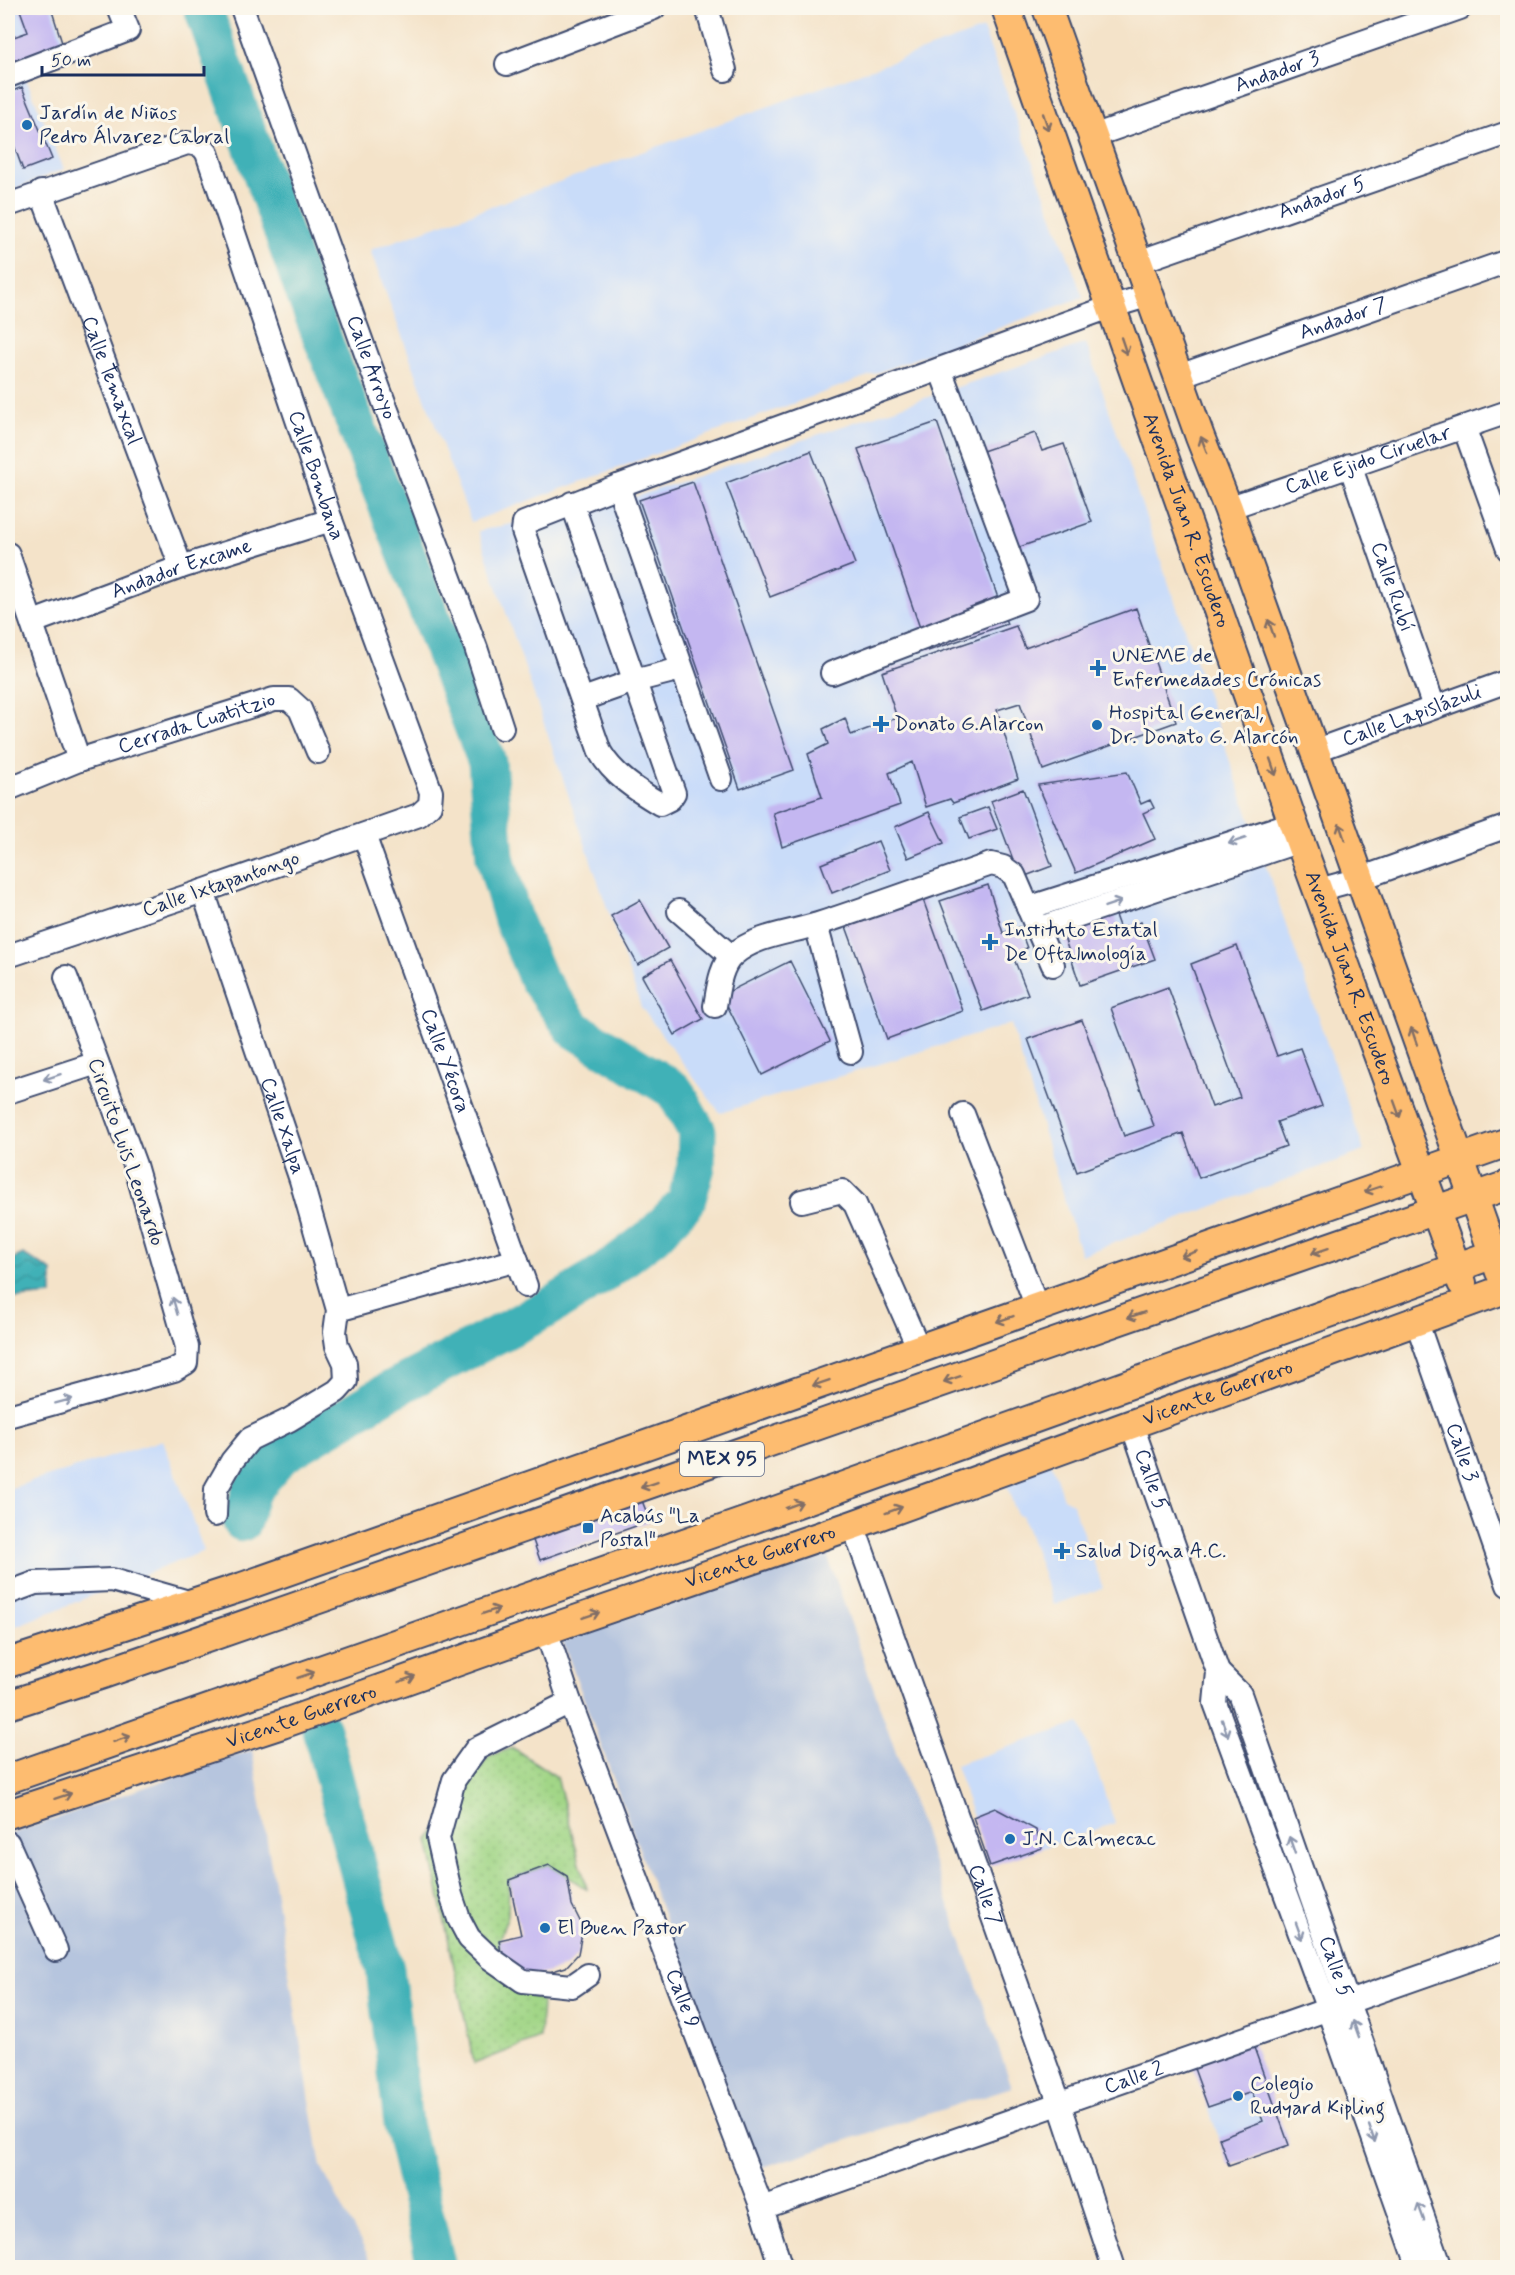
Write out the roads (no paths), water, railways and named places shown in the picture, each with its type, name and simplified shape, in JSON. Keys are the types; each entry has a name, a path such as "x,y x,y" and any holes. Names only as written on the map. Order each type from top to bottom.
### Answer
{"main road":[{"name":"Avenida Juan R. Escudero","path":"1006,8 1296,832 1420,1173 1470,1303"},
{"name":"Avenida Juan R. Escudero","path":"1055,10 1072,77 1228,508 1458,1159 1472,1197 1500,1252 1507,1288"},
{"path":"1035,90 1072,77"},
{"path":"8,1663 192,1603 1508,1142"},
{"name":"MEX 95","path":"8,1706 1508,1185"},
{"path":"8,1779 750,1520 1500,1252"},
{"name":"Vicente Guerrero","path":"8,1814 282,1724 546,1630 853,1525 1507,1288"},
{"path":"750,1520 765,1555"}],"street":[{"path":"8,76 128,30 119,8"},
{"name":"Calle Arroyo","path":"242,8 373,372 476,648 502,729"},
{"path":"507,64 654,8"},
{"path":"707,8 725,70"},
{"name":"Andador 3","path":"1093,136 1460,8"},
{"name":"Andador 5","path":"1138,262 1508,133"},
{"name":"Calle Bombana","path":"41,192 187,143 201,145 207,153 331,520 431,792 430,805"},
{"path":"8,205 41,192"},
{"name":"Calle Temaxcal","path":"41,192 180,567"},
{"name":"Andador 7","path":"1179,376 1508,261"},
{"path":"572,503 674,793 670,799 660,804 639,792 606,763 600,752 523,531 524,523 572,503 618,486 1110,307 1150,295"},
{"path":"832,673 1026,600 940,369"},
{"name":"Calle Ejido Ciruelar","path":"1228,508 1508,412"},
{"path":"1464,427 1507,547"},
{"name":"Calle Rubí","path":"1350,465 1434,707"},
{"path":"618,486 721,778"},
{"name":"Andador Excame","path":"33,622 180,567 331,520"},
{"path":"8,554 80,760"},
{"path":"583,699 634,681 681,669"},
{"name":"Calle Lapislázuli","path":"1314,752 1508,681"},
{"name":"Cerrada Cuatitzio","path":"8,789 80,760 274,699 290,699 300,710 318,752"},
{"name":"Calle Ixtapantongo","path":"8,956 364,835 419,815 430,805"},
{"path":"1318,890 1359,879 1508,826"},
{"path":"1028,908 1296,832"},
{"path":"1037,929 1296,832"},
{"name":"Calle Yécora","path":"364,835 526,1287"},
{"path":"715,1006 722,975 731,956 749,945 780,933 816,925 991,864 1002,867 1014,875 1053,965"},
{"name":"Calle Xalpa","path":"203,891 301,1180 338,1310 335,1332 337,1346 345,1363 346,1381 337,1391 289,1420 250,1439 232,1461 216,1489 215,1515"},
{"path":"679,911 731,956"},
{"path":"816,925 852,1052"},
{"name":"Circuito Luis Leonardo","path":"8,1416 174,1370 186,1363 187,1347 135,1165 66,977"},
{"path":"8,1092 97,1063"},
{"path":"963,1114 1037,1307"},
{"path":"802,1202 842,1191 849,1196 855,1204 919,1349"},
{"path":"338,1310 517,1260"},
{"name":"Calle 3","path":"1416,1320 1508,1585"},
{"name":"Calle 5","path":"1132,1425 1218,1671 1215,1703 1441,2268"},
{"name":"Calle 7","path":"853,1525 1060,2105 1114,2268"},
{"path":"8,1593 35,1583 112,1580 192,1603"},
{"name":"Calle 9","path":"546,1630 570,1702 762,2208 781,2268"},
{"path":"570,1702 476,1749 454,1780 438,1838 451,1895 468,1938 490,1958 523,1981 572,1986 588,1975"},
{"path":"8,1843 56,1950"},
{"name":"Calle 2","path":"762,2208 1508,1946"},
{"name":"Calle 5","path":"1337,2005 1419,2268"}],"water":[{"path":"23,1254 52,1271 52,1295 8,1299 8,1261"}],"waterway":[{"path":"203,8 302,286 487,762 495,857 513,920 538,979 574,1029 674,1090 697,1131 696,1167 686,1202 653,1236 600,1276 548,1308 389,1391 281,1456 251,1491 242,1522"},
{"path":"321,1729 385,1969 403,2124 437,2268"}],"place":[{"name":"Jardín de Niños Pedro Álvarez Cabral","path":"27,125"},
{"name":"UNEME de Enfermedades Crónicas","path":"1098,668"},
{"name":"Donato G.Alarcon","path":"881,724"},
{"name":"Hospital General, Dr. Donato G. Alarcón","path":"1097,725"},
{"name":"Instituto Estatal De Oftalmología","path":"990,942"},
{"name":"Acabús \"La Postal\"","path":"588,1528"},
{"name":"Salud Digna A.C.","path":"1062,1551"},
{"name":"J.N. Calmecac","path":"1010,1839"},
{"name":"El Buen Pastor","path":"545,1928"},
{"name":"Colegio Rudyard Kipling","path":"1238,2096"}]}
